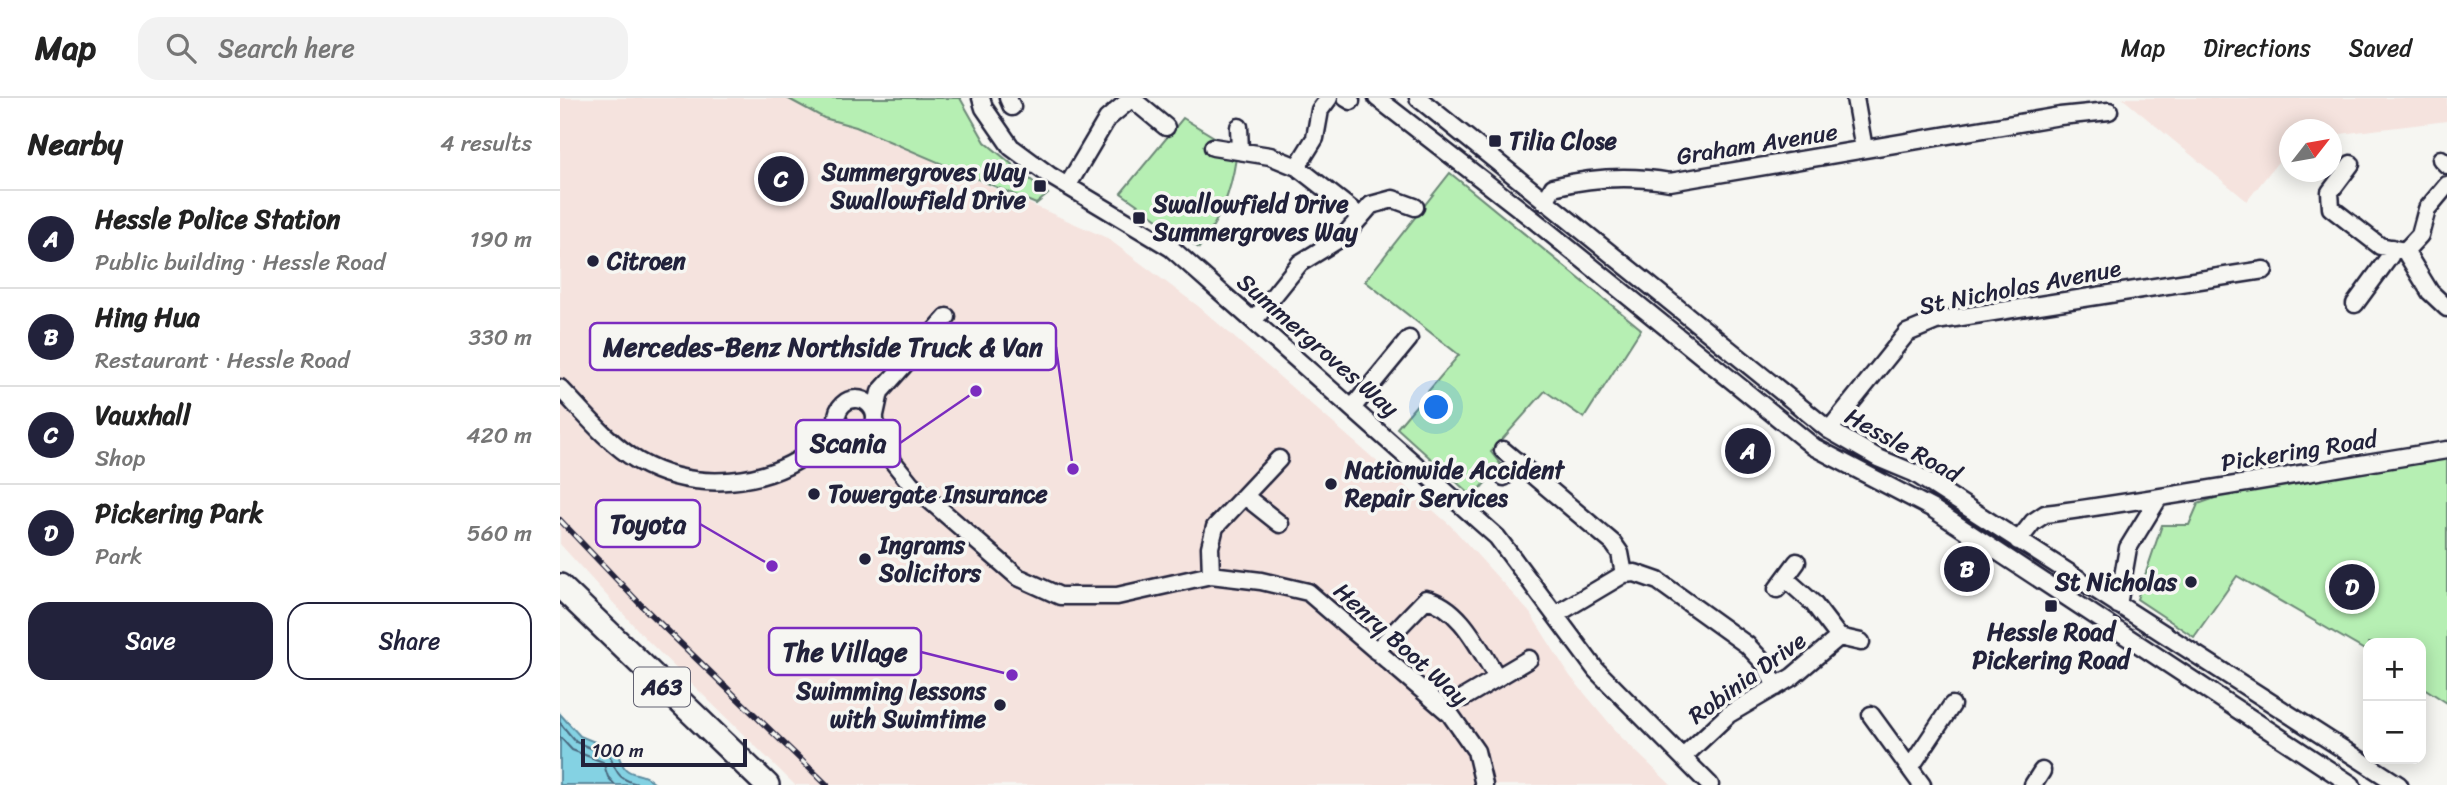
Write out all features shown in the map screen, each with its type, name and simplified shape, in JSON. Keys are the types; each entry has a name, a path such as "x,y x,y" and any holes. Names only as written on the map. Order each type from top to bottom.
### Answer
{"highway":[{"path":"560,578 652,678"},
{"name":"A63","path":"560,586 652,678 767,785"},
{"name":"A63","path":"560,607 746,785"}],"street":[{"name":"Summergroves Way","path":"981,98 984,108 1011,147 1171,248 1255,318 1497,537 1596,670 1710,785"},
{"path":"1068,185 1107,119 1131,98 1166,127"},
{"path":"1297,167 1315,138 1320,110 1329,98"},
{"name":"Hessle Road","path":"1377,98 1544,228 1814,447 1933,509 2352,785"},
{"name":"Hessle Road","path":"1418,98 1437,104 1545,202 1829,430 1878,458 1914,473 2399,785"},
{"path":"1855,98 1864,149"},
{"name":"Graham Avenue","path":"1545,202 1553,187 1581,180 1633,176 1670,181 2060,116 2109,111"},
{"path":"1239,127 1240,151"},
{"path":"1213,147 1270,156 1297,167 1361,216"},
{"path":"2351,164 2330,192 2331,208 2379,246 2398,250 2430,292 2447,308"},
{"path":"2354,307 2390,256 2420,235 2427,209 2447,185"},
{"path":"2313,196 2330,198"},
{"path":"1255,318 1300,263 1344,236 1371,205 1393,199 1415,207"},
{"name":"St Nicholas Avenue","path":"1829,430 1907,333 1936,321 2264,270"},
{"path":"820,444 838,419 841,407 880,392 947,317"},
{"path":"1353,407 1409,339"},
{"path":"560,388 596,426 638,461 681,478 712,483 778,470 820,444 869,432 880,392"},
{"path":"857,400 869,404 886,453"},
{"path":"838,419 842,430 886,453"},
{"path":"1503,450 1613,543 1620,553 1624,574"},
{"name":"Pickering Road","path":"2018,541 2033,522 2045,514 2158,499 2224,485 2447,450"},
{"name":"Henry Boot Way","path":"886,453 911,484 1018,577 1060,596 1117,596 1211,575 1261,580 1308,592 1450,714 1476,751 1483,785"},
{"path":"1211,575 1210,547 1215,527 1279,459"},
{"path":"1504,477 1517,461"},
{"path":"1246,497 1280,524"},
{"path":"2118,605 2128,548 2158,499"},
{"name":"Robinia Drive","path":"1797,562 1782,584 1813,603 1839,637 1861,642"},
{"path":"1555,615 1624,574 1635,573 1658,581 1747,645 1765,664 1776,687"},
{"path":"1376,651 1426,599 1439,602 1462,622 1497,677"},
{"name":"Robinia Drive","path":"1684,757 1729,713 1776,687 1839,637"},
{"path":"1462,698 1528,659"},
{"path":"1910,768 1952,705"},
{"path":"1871,715 1922,785"}],"shaded area":[{"path":"560,98 787,98 824,118 856,127 1107,238 1198,306 1450,525 1530,613 1570,676 1621,737 1671,785 795,785 647,640 560,544"},
{"path":"2122,98 2447,98 2447,121 2342,134 2342,119 2279,119 2279,161 2247,201"}],"green space":[{"path":"787,98 960,98 985,142 1048,194 1036,204 856,127 824,118"},
{"path":"1183,118 1214,137 1208,153 1236,158 1224,206 1199,248 1121,193"},
{"path":"1450,173 1641,329 1584,418 1545,391 1491,452 1501,465 1473,497 1397,428 1459,355 1365,281"},
{"path":"2447,458 2447,703 2426,689 2426,638 2363,638 2363,649 2237,576 2194,637 2137,599 2162,525 2189,525 2198,504 2232,492"}],"water":[{"path":"560,714 580,736 617,751 625,768 656,785 560,785"}],"railway":[{"path":"560,520 641,605 827,785"}],"place":[{"name":"Tilia Close","path":"1495,141"},
{"name":"Vauxhall","path":"781,179"},
{"name":"Summergroves Way Swallowfield Drive","path":"1040,186"},
{"name":"Swallowfield Drive Summergroves Way","path":"1139,218"},
{"name":"Citroen","path":"593,261"},
{"name":"Scania","path":"976,391"},
{"name":"Hessle Police Station","path":"1748,451"},
{"name":"Mercedes-Benz Northside Truck & Van","path":"1073,469"},
{"name":"Nationwide Accident Repair Services","path":"1331,484"},
{"name":"Towergate Insurance","path":"814,494"},
{"name":"Ingrams Solicitors","path":"865,559"},
{"name":"Toyota","path":"772,566"},
{"name":"Hing Hua","path":"1967,569"},
{"name":"St Nicholas","path":"2191,582"},
{"name":"Pickering Park","path":"2352,587"},
{"name":"Hessle Road Pickering Road","path":"2051,606"},
{"name":"The Village","path":"1012,675"},
{"name":"Swimming lessons with Swimtime","path":"1000,705"}]}
